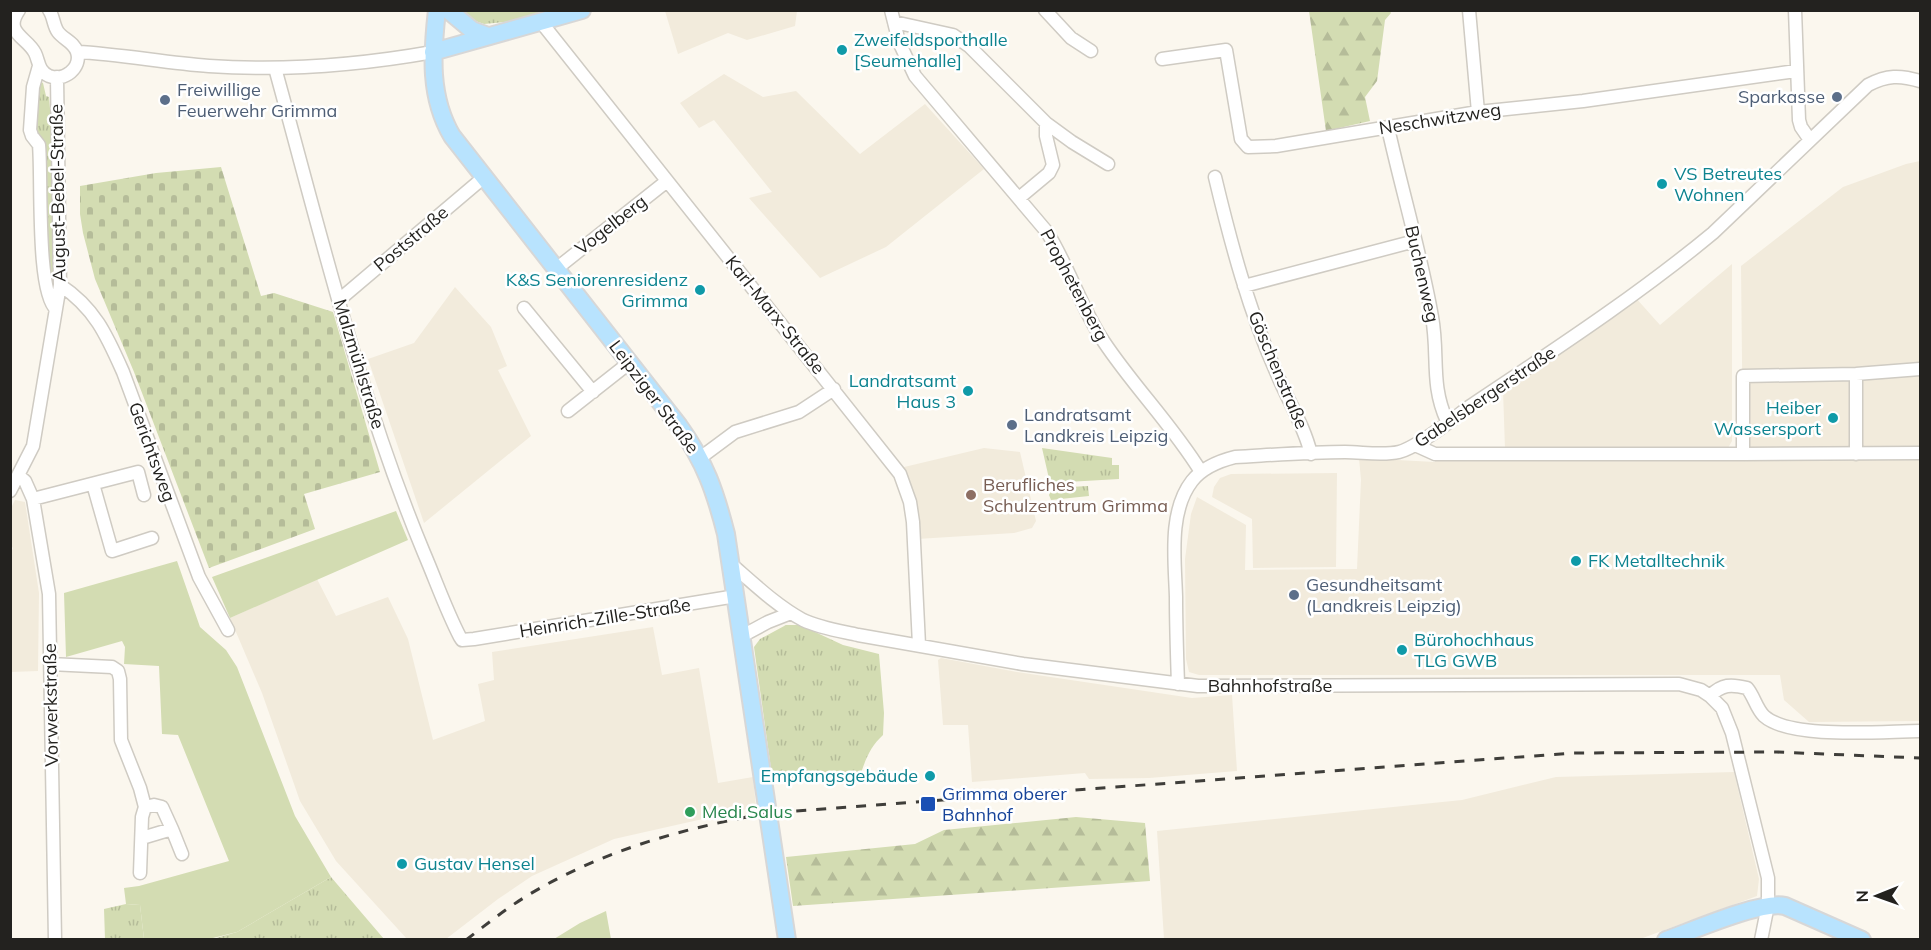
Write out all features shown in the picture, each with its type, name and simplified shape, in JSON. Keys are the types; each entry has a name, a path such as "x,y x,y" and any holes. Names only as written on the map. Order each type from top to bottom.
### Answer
{"main road":[{"name":"Leipziger Straße","path":"437,10 433,52 436,100 452,136 679,426 700,458 717,501 731,564 787,939"},
{"path":"448,10 472,30 488,36"},
{"path":"433,52 582,10"},
{"path":"1666,939 1768,904 1785,906 1862,939"}],"street":[{"path":"19,10 12,26 18,35 34,51 39,66 45,74 64,77 73,71 78,59 77,52 72,43 58,33 49,10"},
{"path":"1046,10 1071,38 1091,51"},
{"path":"1469,10 1478,112"},
{"path":"1795,10 1799,120 1810,140"},
{"path":"892,16 953,35 969,46 1046,123 1108,164"},
{"name":"Prophetenberg","path":"892,16 899,42 915,76 1047,231 1063,257 1090,321 1188,451 1201,472"},
{"name":"Karl-Marx-Straße","path":"541,22 895,466 904,482 913,522 919,645"},
{"name":"Neschwitzweg","path":"1162,59 1226,50 1241,140 1248,147 1276,146 1478,112 1583,101 1796,72"},
{"path":"77,52 200,65 274,68 433,52"},
{"name":"August-Bebel-Straße","path":"39,66 33,87 30,130 39,145 42,233 47,290 49,299 57,309"},
{"name":"Malzmühlstraße","path":"274,68 339,300 386,456 456,630 462,639 474,639"},
{"name":"Gabelsbergerstraße","path":"1178,684 1175,552 1177,517 1186,490 1201,472 1220,461 1235,457 1392,453 1402,452 1415,445 1568,342 1674,265 1713,233 1861,91 1875,81 1897,76 1920,81"},
{"name":"August-Bebel-Straße","path":"10,491 33,446 60,285 57,77"},
{"path":"1019,198 1049,172 1053,165 1046,136 1046,123"},
{"name":"Buchenweg","path":"1388,128 1434,327 1436,390 1440,406 1448,422"},
{"name":"Göschenstraße","path":"1215,177 1228,233 1244,286 1276,373 1308,440 1311,454"},
{"name":"Poststraße","path":"339,300 483,178"},
{"name":"Vogelberg","path":"556,269 667,181"},
{"name":"Göschenstraße","path":"1244,286 1415,241"},
{"name":"Gerichtsweg","path":"60,285 78,297 98,321 111,346 123,372 199,578 228,630"},
{"path":"524,309 592,392"},
{"path":"568,411 629,363"},
{"path":"1743,454 1743,376 1856,374 1920,369"},
{"path":"1856,374 1856,454"},
{"path":"700,458 735,432 799,412 834,389"},
{"path":"1415,445 1435,454 1920,453"},
{"path":"33,499 138,472 144,495"},
{"name":"Vorwerkstraße","path":"19,476 25,481 33,499 49,594 55,939"},
{"path":"93,484 112,550 152,538"},
{"name":"Bahnhofstraße","path":"731,564 791,613 805,621 858,635 1023,664 1198,686 1679,684 1701,690 1710,696"},
{"name":"Heinrich-Zille-Straße","path":"474,639 736,596"},
{"path":"742,636 791,613"},
{"path":"50,664 111,667 118,671 121,740 145,807 142,817 140,873"},
{"path":"1761,939 1769,891 1766,866 1732,733 1722,708 1710,696 1717,689 1727,685 1747,688 1763,715 1787,728 1815,732 1920,731"},
{"path":"145,807 154,804 162,807 182,854"},
{"path":"142,838 172,829"}],"shaded area":[{"path":"665,10 797,11 795,26 747,40 728,33 678,54"},
{"path":"724,74 763,97 796,91 860,154 925,104 984,169 886,247 820,278 749,198 772,192 714,120 699,128 680,103"},
{"path":"1920,161 1920,721 1809,722 1784,700 1780,675 1199,675 1189,672 1186,659 1185,559 1191,514 1197,497 1246,525 1245,570 1357,569 1361,480 1359,458 1435,462 1435,454 1743,454 1741,266 1843,187"},
{"path":"1732,264 1732,441 1728,448 1505,449 1503,390 1582,338 1635,297 1660,325"},
{"path":"455,287 491,327 507,366 498,370 531,436 424,523 368,359 414,343"},
{"name":"Berufliches Schulzentrum Grimma","path":"984,448 1020,452 1036,521 1032,528 1014,533 917,539 900,468"},
{"path":"1337,473 1336,567 1253,568 1252,519 1212,497 1214,487 1220,478 1231,474"},
{"path":"15,500 25,502 39,593 38,671 11,672 10,555 13,548 11,546 10,510"},
{"path":"317,579 336,616 388,597 408,639 433,740 485,721 478,684 494,680 492,652 653,627 662,675 699,668 718,783 753,777 756,807 614,839 532,876 446,939 407,939 336,861 300,801 262,693 230,618"},
{"path":"941,658 1017,672 1192,698 1232,695 1237,771 1149,778 1089,779 1085,773 972,782 968,725 943,725 938,660"},
{"path":"1734,772 1759,879 1757,896 1640,939 1164,939 1157,831 1462,800 1556,777"}],"green space":[{"path":"1389,10 1391,13 1385,20 1377,81 1365,97 1370,121 1326,131 1309,11"},
{"path":"456,11 565,11 534,19 484,24 458,15"},
{"path":"40,81 43,83 46,96 49,97 51,120 54,294 51,292 34,131 35,94"},
{"path":"221,167 261,296 274,293 333,312 380,472 304,494 315,529 209,568 134,372 95,279 83,233 80,186 156,173"},
{"path":"1042,448 1112,458 1112,465 1119,465 1119,479 1050,483"},
{"path":"1088,486 1089,496 1051,500 1049,495 1052,488"},
{"path":"396,511 408,540 230,618 212,577"},
{"path":"177,561 200,627 226,650 237,667 295,816 331,877 237,932 209,939 144,939 140,905 126,904 124,888 229,861 178,735 162,734 159,666 124,664 125,647 122,641 66,657 64,593"},
{"path":"786,625 800,625 843,645 879,654 884,713 883,735 871,750 859,779 855,780 855,775 773,783 754,647 760,639"},
{"path":"1076,817 1145,823 1150,881 793,906 786,857 915,844 944,830"},
{"path":"331,877 384,939 209,940 237,932"},
{"path":"126,904 140,905 144,939 105,939 104,909"},
{"path":"606,911 611,939 554,939 580,923"}],"railway":[{"path":"466,940 522,899 587,865 675,834 768,813 1573,753 1777,752 1920,758"}],"place":[{"name":"Zweifeldsporthalle [Seumehalle]","path":"842,50"},
{"name":"Sparkasse","path":"1837,97"},
{"name":"Freiwillige Feuerwehr Grimma","path":"165,100"},
{"name":"VS Betreutes Wohnen","path":"1662,184"},
{"name":"K&S Seniorenresidenz Grimma","path":"700,290"},
{"name":"Landratsamt Haus 3","path":"968,391"},
{"name":"Heiber Wassersport","path":"1833,418"},
{"name":"Landratsamt Landkreis Leipzig","path":"1012,425"},
{"name":"Berufliches Schulzentrum Grimma","path":"971,495"},
{"name":"FK Metalltechnik","path":"1576,561"},
{"name":"Gesundheitsamt (Landkreis Leipzig)","path":"1294,595"},
{"name":"Bürohochhaus TLG GWB","path":"1402,650"},
{"name":"Empfangsgebäude","path":"930,776"},
{"name":"Grimma oberer Bahnhof","path":"928,804"},
{"name":"Medi Salus","path":"690,812"},
{"name":"Gustav Hensel","path":"402,864"}]}
